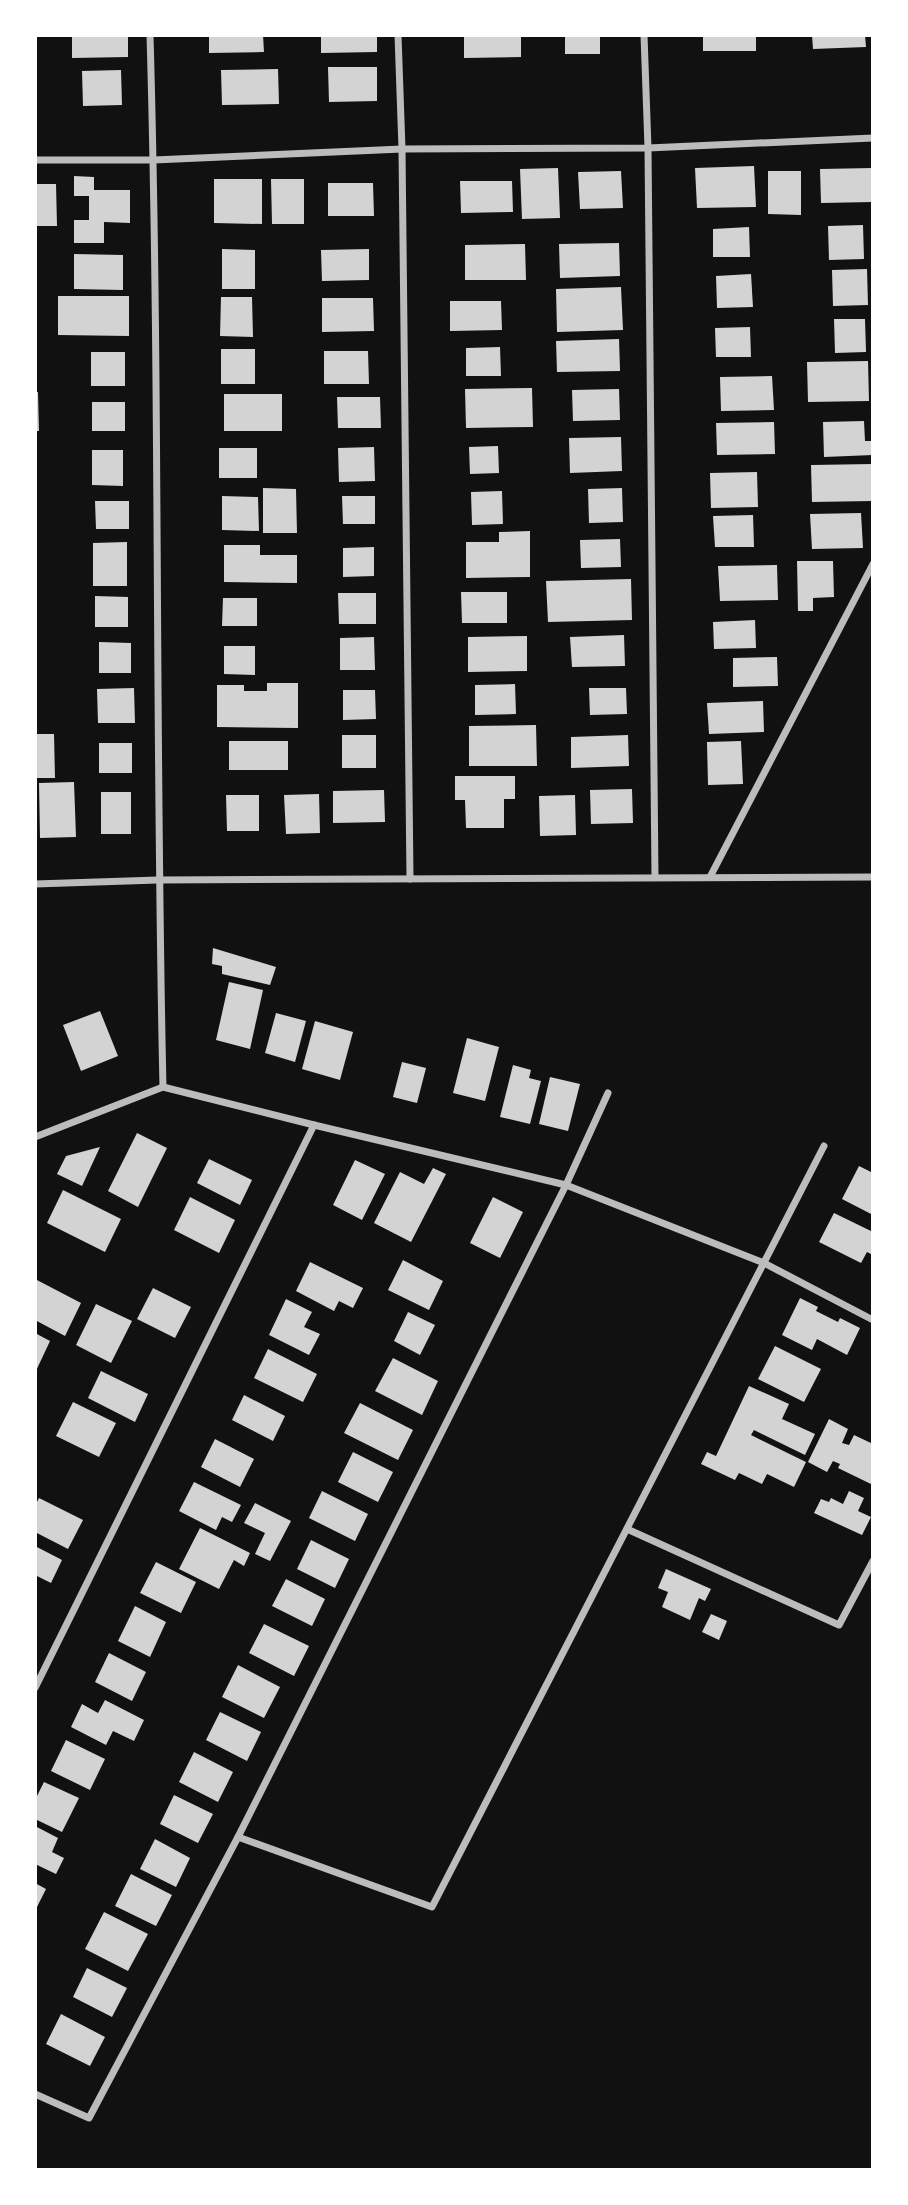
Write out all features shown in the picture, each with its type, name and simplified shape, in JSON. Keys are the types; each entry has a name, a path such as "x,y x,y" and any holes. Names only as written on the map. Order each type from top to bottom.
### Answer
{"street":[{"path":"150,35 154,160 158,880 163,1087"},
{"path":"398,35 402,149 410,879"},
{"path":"644,35 648,148 655,877"},
{"path":"35,160 154,160 402,149 648,148 873,138"},
{"path":"710,877 873,565"},
{"path":"35,884 158,880 873,877"},
{"path":"35,1137 163,1087 566,1185 764,1263 873,1320"},
{"path":"35,2094 89,2118 238,1837 566,1185 608,1093"},
{"path":"35,1688 314,1125"},
{"path":"238,1837 432,1907 824,1146"},
{"path":"627,1529 839,1625 873,1561"}],"building":[{"path":"72,35 128,35 128,57 72,58"},
{"path":"209,35 263,35 264,52 209,53"},
{"path":"321,35 377,35 377,52 321,53"},
{"path":"464,35 521,35 521,57 464,58"},
{"path":"565,35 600,35 600,54 565,54"},
{"path":"703,35 756,35 756,51 703,51"},
{"path":"812,35 865,35 866,47 813,49"},
{"path":"328,67 377,67 377,101 329,102"},
{"path":"278,69 279,104 222,105 221,70"},
{"path":"121,70 122,105 83,106 82,71"},
{"path":"754,166 756,207 697,208 695,168"},
{"path":"558,168 560,218 522,219 520,169"},
{"path":"873,168 873,202 821,203 820,169"},
{"path":"621,171 623,208 580,209 578,172"},
{"path":"768,171 801,171 801,215 768,214"},
{"path":"74,176 94,177 94,190 130,190 130,223 104,222 104,243 74,243 74,220 89,220 89,196 74,196"},
{"path":"214,179 262,179 262,224 214,223"},
{"path":"271,179 304,179 304,224 272,224"},
{"path":"460,181 512,181 513,212 461,213"},
{"path":"328,183 373,183 374,216 328,216"},
{"path":"35,184 56,184 57,226 35,226"},
{"path":"863,225 864,259 829,260 828,226"},
{"path":"749,227 750,257 713,257 713,229"},
{"path":"619,243 620,276 560,278 559,244"},
{"path":"525,244 526,280 465,280 465,245"},
{"path":"222,249 255,250 255,289 222,289"},
{"path":"369,249 369,280 322,281 321,250"},
{"path":"74,254 123,255 123,290 74,289"},
{"path":"867,269 868,305 833,306 832,270"},
{"path":"751,274 753,307 717,308 716,276"},
{"path":"621,287 623,330 557,332 556,289"},
{"path":"58,296 129,296 129,336 58,335"},
{"path":"221,297 252,297 253,337 220,336"},
{"path":"322,298 373,298 374,331 322,332"},
{"path":"450,301 501,301 502,330 450,331"},
{"path":"834,319 865,319 866,352 835,353"},
{"path":"750,327 751,357 716,357 715,328"},
{"path":"619,339 620,371 557,372 556,341"},
{"path":"500,347 501,376 466,376 466,348"},
{"path":"221,349 255,349 255,384 221,384"},
{"path":"324,351 368,351 369,384 324,384"},
{"path":"91,352 125,352 125,386 91,386"},
{"path":"868,361 869,401 808,402 807,362"},
{"path":"772,376 774,410 721,411 720,377"},
{"path":"532,388 533,427 466,428 465,389"},
{"path":"619,389 620,420 573,421 572,390"},
{"path":"35,392 38,392 39,431 35,431"},
{"path":"224,394 282,394 282,431 224,431"},
{"path":"337,397 380,397 381,428 338,428"},
{"path":"92,402 125,402 125,431 92,431"},
{"path":"864,421 865,441 873,441 873,455 824,457 823,422"},
{"path":"774,422 775,454 717,455 716,423"},
{"path":"621,437 622,471 570,473 569,438"},
{"path":"498,446 499,473 470,474 469,447"},
{"path":"374,447 375,481 339,482 338,448"},
{"path":"219,448 257,448 257,478 219,478"},
{"path":"92,450 123,450 123,486 92,485"},
{"path":"872,464 873,501 812,502 811,465"},
{"path":"757,472 758,507 711,508 710,473"},
{"path":"263,488 296,489 297,533 263,533"},
{"path":"622,488 623,522 589,523 588,489"},
{"path":"502,491 503,524 472,525 471,492"},
{"path":"222,496 258,497 259,531 222,530"},
{"path":"342,496 375,496 375,524 343,524"},
{"path":"95,501 129,501 129,529 96,529"},
{"path":"861,513 863,548 812,549 810,514"},
{"path":"753,515 754,547 715,547 713,516"},
{"path":"530,531 530,577 466,578 466,542 499,542 499,532"},
{"path":"620,539 621,567 581,568 580,540"},
{"path":"127,542 127,586 93,586 93,543"},
{"path":"224,545 260,545 260,555 297,555 297,583 224,582"},
{"path":"374,547 374,576 343,577 343,548"},
{"path":"797,561 833,561 834,597 813,598 813,611 798,611"},
{"path":"777,565 778,600 720,601 718,566"},
{"path":"631,579 632,620 548,622 546,581"},
{"path":"461,592 507,592 507,623 462,623"},
{"path":"338,593 376,593 376,624 339,624"},
{"path":"95,596 128,597 128,627 95,627"},
{"path":"223,598 257,598 257,626 222,626"},
{"path":"755,620 756,648 714,649 713,622"},
{"path":"624,635 625,666 572,667 570,637"},
{"path":"527,636 527,671 468,672 468,637"},
{"path":"374,637 375,670 340,670 340,638"},
{"path":"99,642 131,643 131,673 99,673"},
{"path":"224,646 255,646 255,675 224,674"},
{"path":"777,657 778,686 733,687 733,658"},
{"path":"267,683 298,683 298,728 217,727 217,685 244,685 244,691 267,691"},
{"path":"515,684 516,714 475,715 475,685"},
{"path":"134,688 135,723 98,723 97,689"},
{"path":"589,688 626,688 627,714 590,715"},
{"path":"343,690 375,690 376,719 343,720"},
{"path":"763,701 764,732 709,734 707,703"},
{"path":"536,725 537,766 469,766 469,726"},
{"path":"35,734 54,734 55,778 35,778"},
{"path":"342,735 376,735 376,768 342,768"},
{"path":"628,735 629,766 571,768 571,737"},
{"path":"229,741 288,741 288,770 229,770"},
{"path":"741,741 743,784 708,785 707,742"},
{"path":"99,743 132,743 132,773 99,773"},
{"path":"455,776 515,776 515,799 504,799 504,828 466,828 465,800 455,800"},
{"path":"74,782 76,837 40,838 39,783"},
{"path":"632,789 633,823 591,824 590,790"},
{"path":"384,790 385,822 333,823 333,791"},
{"path":"101,792 131,792 131,834 101,834"},
{"path":"319,794 320,833 286,834 284,795"},
{"path":"226,795 259,795 259,831 227,831"},
{"path":"575,795 576,835 540,836 539,796"},
{"path":"213,948 276,967 270,985 222,974 222,966 212,964"},
{"path":"229,982 263,990 250,1049 216,1040"},
{"path":"100,1011 118,1056 81,1071 63,1025"},
{"path":"276,1013 306,1021 295,1062 265,1053"},
{"path":"315,1021 353,1032 340,1080 302,1069"},
{"path":"467,1038 499,1047 485,1101 453,1093"},
{"path":"402,1062 426,1068 417,1103 393,1097"},
{"path":"513,1065 531,1070 529,1078 541,1081 530,1124 500,1117"},
{"path":"550,1077 580,1084 568,1131 539,1124"},
{"path":"137,1133 167,1148 138,1207 108,1191"},
{"path":"100,1147 82,1186 57,1174 66,1156"},
{"path":"209,1159 252,1180 240,1205 197,1183"},
{"path":"355,1160 385,1174 362,1220 333,1205"},
{"path":"859,1166 873,1173 873,1215 842,1199"},
{"path":"433,1168 446,1174 411,1242 374,1223 400,1172 424,1184"},
{"path":"63,1190 121,1219 105,1252 47,1223"},
{"path":"190,1197 235,1220 219,1253 174,1230"},
{"path":"493,1197 523,1212 500,1258 470,1243"},
{"path":"834,1213 873,1232 873,1255 867,1252 861,1263 819,1242"},
{"path":"403,1260 443,1281 429,1310 388,1290"},
{"path":"310,1262 363,1288 353,1308 339,1301 334,1311 296,1291"},
{"path":"35,1279 81,1303 65,1336 35,1320"},
{"path":"153,1288 191,1307 175,1338 137,1319"},
{"path":"800,1298 818,1307 816,1311 838,1322 840,1318 860,1328 847,1355 817,1339 812,1350 782,1335"},
{"path":"286,1299 312,1312 304,1327 320,1334 309,1355 269,1335"},
{"path":"96,1304 132,1321 111,1363 76,1345"},
{"path":"408,1312 435,1325 420,1355 394,1341"},
{"path":"35,1333 50,1341 35,1373"},
{"path":"775,1346 821,1369 804,1402 758,1379"},
{"path":"268,1349 317,1374 303,1402 254,1378"},
{"path":"393,1358 438,1381 422,1415 375,1391"},
{"path":"101,1371 148,1394 135,1422 88,1398"},
{"path":"749,1386 789,1404 782,1419 815,1434 805,1455 754,1430 751,1435 806,1462 794,1487 767,1474 762,1484 739,1473 735,1480 701,1464 707,1452 716,1456"},
{"path":"244,1395 285,1416 273,1441 232,1420"},
{"path":"73,1402 116,1423 99,1457 56,1436"},
{"path":"360,1403 413,1430 398,1460 344,1433"},
{"path":"829,1419 848,1429 842,1443 849,1445 854,1435 873,1444 873,1485 838,1468 840,1464 833,1461 827,1472 808,1462"},
{"path":"215,1439 254,1459 240,1487 201,1467"},
{"path":"353,1452 393,1472 378,1502 338,1482"},
{"path":"194,1482 241,1505 232,1522 222,1517 216,1530 179,1511"},
{"path":"322,1491 368,1514 355,1541 309,1518"},
{"path":"849,1491 864,1498 858,1511 871,1517 862,1535 814,1513 821,1499 829,1502 831,1498 843,1504"},
{"path":"39,1498 83,1520 68,1549 35,1532 35,1506"},
{"path":"255,1503 291,1521 270,1561 255,1554 265,1533 244,1523"},
{"path":"200,1528 250,1553 244,1566 234,1560 219,1589 179,1569"},
{"path":"311,1540 349,1559 335,1588 297,1569"},
{"path":"35,1546 62,1560 51,1583 37,1576 35,1580"},
{"path":"156,1562 196,1582 181,1613 140,1593"},
{"path":"666,1569 711,1589 705,1601 699,1598 690,1620 662,1607 668,1592 658,1588"},
{"path":"286,1579 325,1599 312,1626 272,1606"},
{"path":"135,1606 166,1622 150,1657 118,1641"},
{"path":"711,1614 727,1621 719,1640 702,1632"},
{"path":"264,1624 309,1646 294,1676 249,1653"},
{"path":"109,1653 146,1672 132,1701 95,1682"},
{"path":"238,1665 280,1687 264,1718 222,1697"},
{"path":"105,1700 144,1720 134,1741 113,1731 106,1745 71,1727 82,1704 98,1713"},
{"path":"220,1712 261,1732 247,1761 206,1740"},
{"path":"66,1740 105,1759 90,1790 51,1771"},
{"path":"194,1752 233,1772 218,1802 179,1782"},
{"path":"44,1782 79,1798 62,1832 35,1819 35,1800"},
{"path":"174,1795 213,1814 198,1843 160,1824"},
{"path":"35,1826 58,1838 52,1852 64,1858 56,1874 35,1864"},
{"path":"155,1839 190,1858 176,1887 140,1869"},
{"path":"131,1874 172,1895 156,1926 115,1906"},
{"path":"35,1883 46,1889 35,1911"},
{"path":"104,1912 148,1934 128,1971 85,1949"},
{"path":"87,1968 127,1988 112,2017 73,1997"},
{"path":"61,2014 105,2037 90,2066 46,2044"}]}
